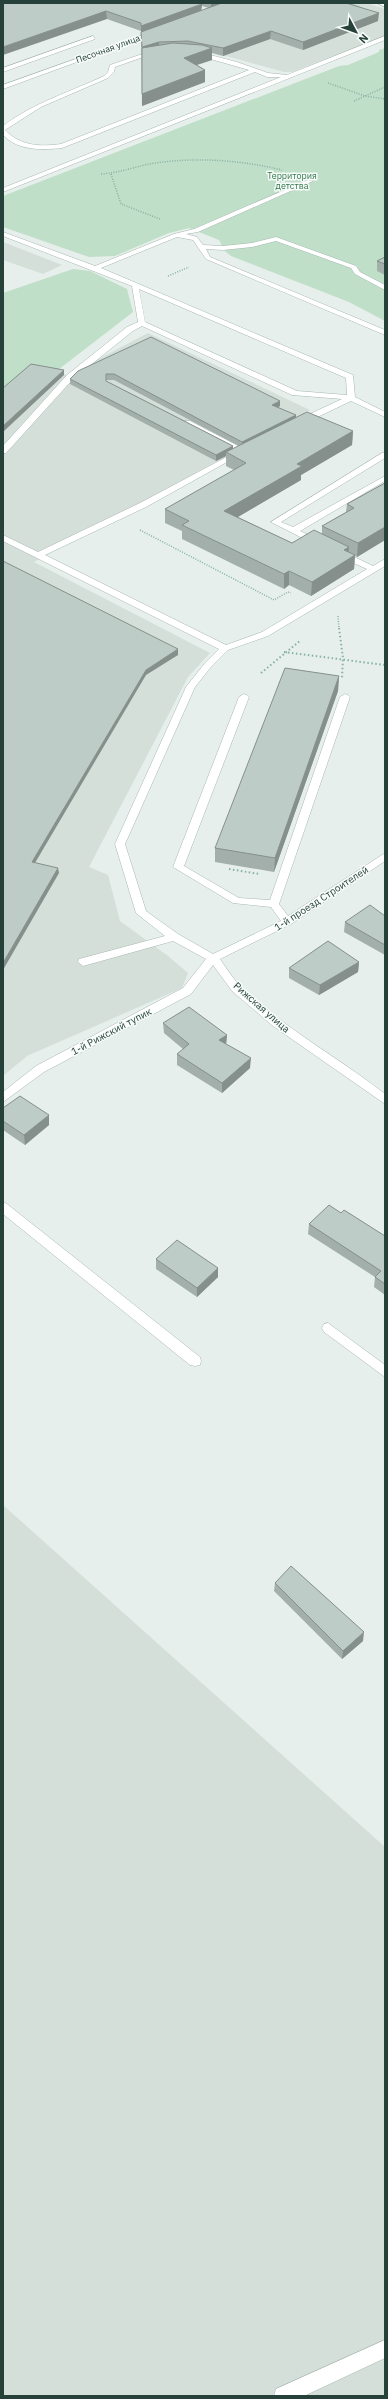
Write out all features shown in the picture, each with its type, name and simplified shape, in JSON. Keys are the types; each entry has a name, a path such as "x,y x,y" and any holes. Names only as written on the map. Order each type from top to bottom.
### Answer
{"street":[{"path":"380,3 385,5"},
{"name":"Песочная улица","path":"3,87 160,30"},
{"path":"3,70 93,38"},
{"path":"3,190 385,38"},
{"path":"161,51 135,57 112,66 111,72 106,77 35,108 15,119 3,130 7,137 34,148 44,149 62,146 253,72"},
{"path":"184,51 235,63 253,72 288,77"},
{"path":"3,80 14,83"},
{"path":"95,268 176,234 201,228 310,181"},
{"path":"3,234 95,268 350,377 351,398"},
{"path":"176,234 195,238 202,246 208,258 385,333"},
{"path":"202,246 223,248 252,245 276,239 354,267 357,273 385,288"},
{"path":"135,285 142,323"},
{"path":"142,323 295,393 351,398 385,415"},
{"path":"3,451 70,377 130,329 142,323"},
{"path":"290,428 351,398"},
{"path":"39,555 143,505 246,450 181,420"},
{"path":"373,569 276,522 385,455"},
{"path":"293,531 385,478"},
{"path":"3,538 225,648 265,634 385,562"},
{"name":"Рижская улица","path":"225,648 208,665 191,687 120,844 141,913 174,937 213,958 236,988 277,1023 353,1075 385,1100"},
{"path":"274,904 345,696"},
{"path":"244,697 178,867 237,901 274,904 287,922"},
{"name":"1-й проезд Строителей","path":"213,958 287,922 385,856"},
{"path":"83,962 174,937"},
{"name":"1-й Рижский тупик","path":"3,1098 40,1069 188,991 213,958"},
{"path":"3,1207 195,1361"},
{"path":"328,1328 385,1372"},
{"path":"283,2396 385,2349"}],"path":[{"path":"323,82 365,96 385,99"},
{"path":"354,101 385,87"},
{"path":"96,174 111,174 154,163 205,162 236,162 263,165 284,171"},
{"path":"111,174 121,204 146,215 201,228"},
{"path":"167,277 208,258"},
{"path":"135,527 274,600 288,592"},
{"path":"338,614 343,658 342,679"},
{"path":"251,639 284,652 343,658 385,665"},
{"path":"231,870 260,874"}],"shaded area":[{"path":"249,3 366,3 385,9 385,36 292,72 284,72 167,40"},
{"path":"3,242 62,265 43,274 3,260"},
{"path":"148,333 310,410 34,562 210,653 188,677 89,867 108,875 120,921 168,956 188,973 182,988 27,1056 3,1076 3,393 54,373 68,375"},
{"path":"3,1505 385,1847 385,2396 3,2396"}],"green space":[{"name":"Территория детства","path":"385,48 385,321 349,302 231,256 225,251 219,240 189,228 169,233 115,256 89,257 3,227 3,196 339,66 348,65"},
{"path":"73,269 90,271 127,289 133,312 54,373 3,393 3,293"}],"building":[{"path":"3,3 202,4 141,26 141,23 106,11 3,47"},
{"path":"222,3 346,3 379,13 303,42 271,31 223,48 188,41 159,42 142,47 141,32"},
{"path":"173,43 202,45 212,48 184,58 205,70 142,94 142,48"},
{"path":"385,257 385,264 377,261"},
{"path":"151,337 280,401 272,405 296,415 242,442 114,374 106,374 106,381 233,446 216,455 70,379 78,371"},
{"path":"31,364 64,370 3,426 3,388"},
{"path":"307,412 353,431 297,464 302,466 224,511 292,543 314,530 349,547 344,550 355,555 312,582 289,571 284,574 182,525 189,521 165,509 246,463 226,452"},
{"path":"385,483 385,527 358,543 322,526 354,508 347,504"},
{"path":"3,561 178,649 146,670 32,862 58,868 3,963"},
{"path":"285,668 339,676 275,858 215,848"},
{"path":"370,905 385,916 385,945 345,922"},
{"path":"328,941 359,962 320,985 289,968"},
{"path":"189,1007 227,1035 219,1040 251,1058 222,1083 177,1054 189,1044 163,1023"},
{"path":"20,1096 49,1115 24,1135 3,1121 3,1108"},
{"path":"329,1205 341,1213 344,1210 385,1236 385,1284 375,1277 381,1271 309,1224"},
{"path":"177,1240 218,1268 197,1288 156,1259"},
{"path":"291,1566 364,1632 343,1651 275,1583"}]}
